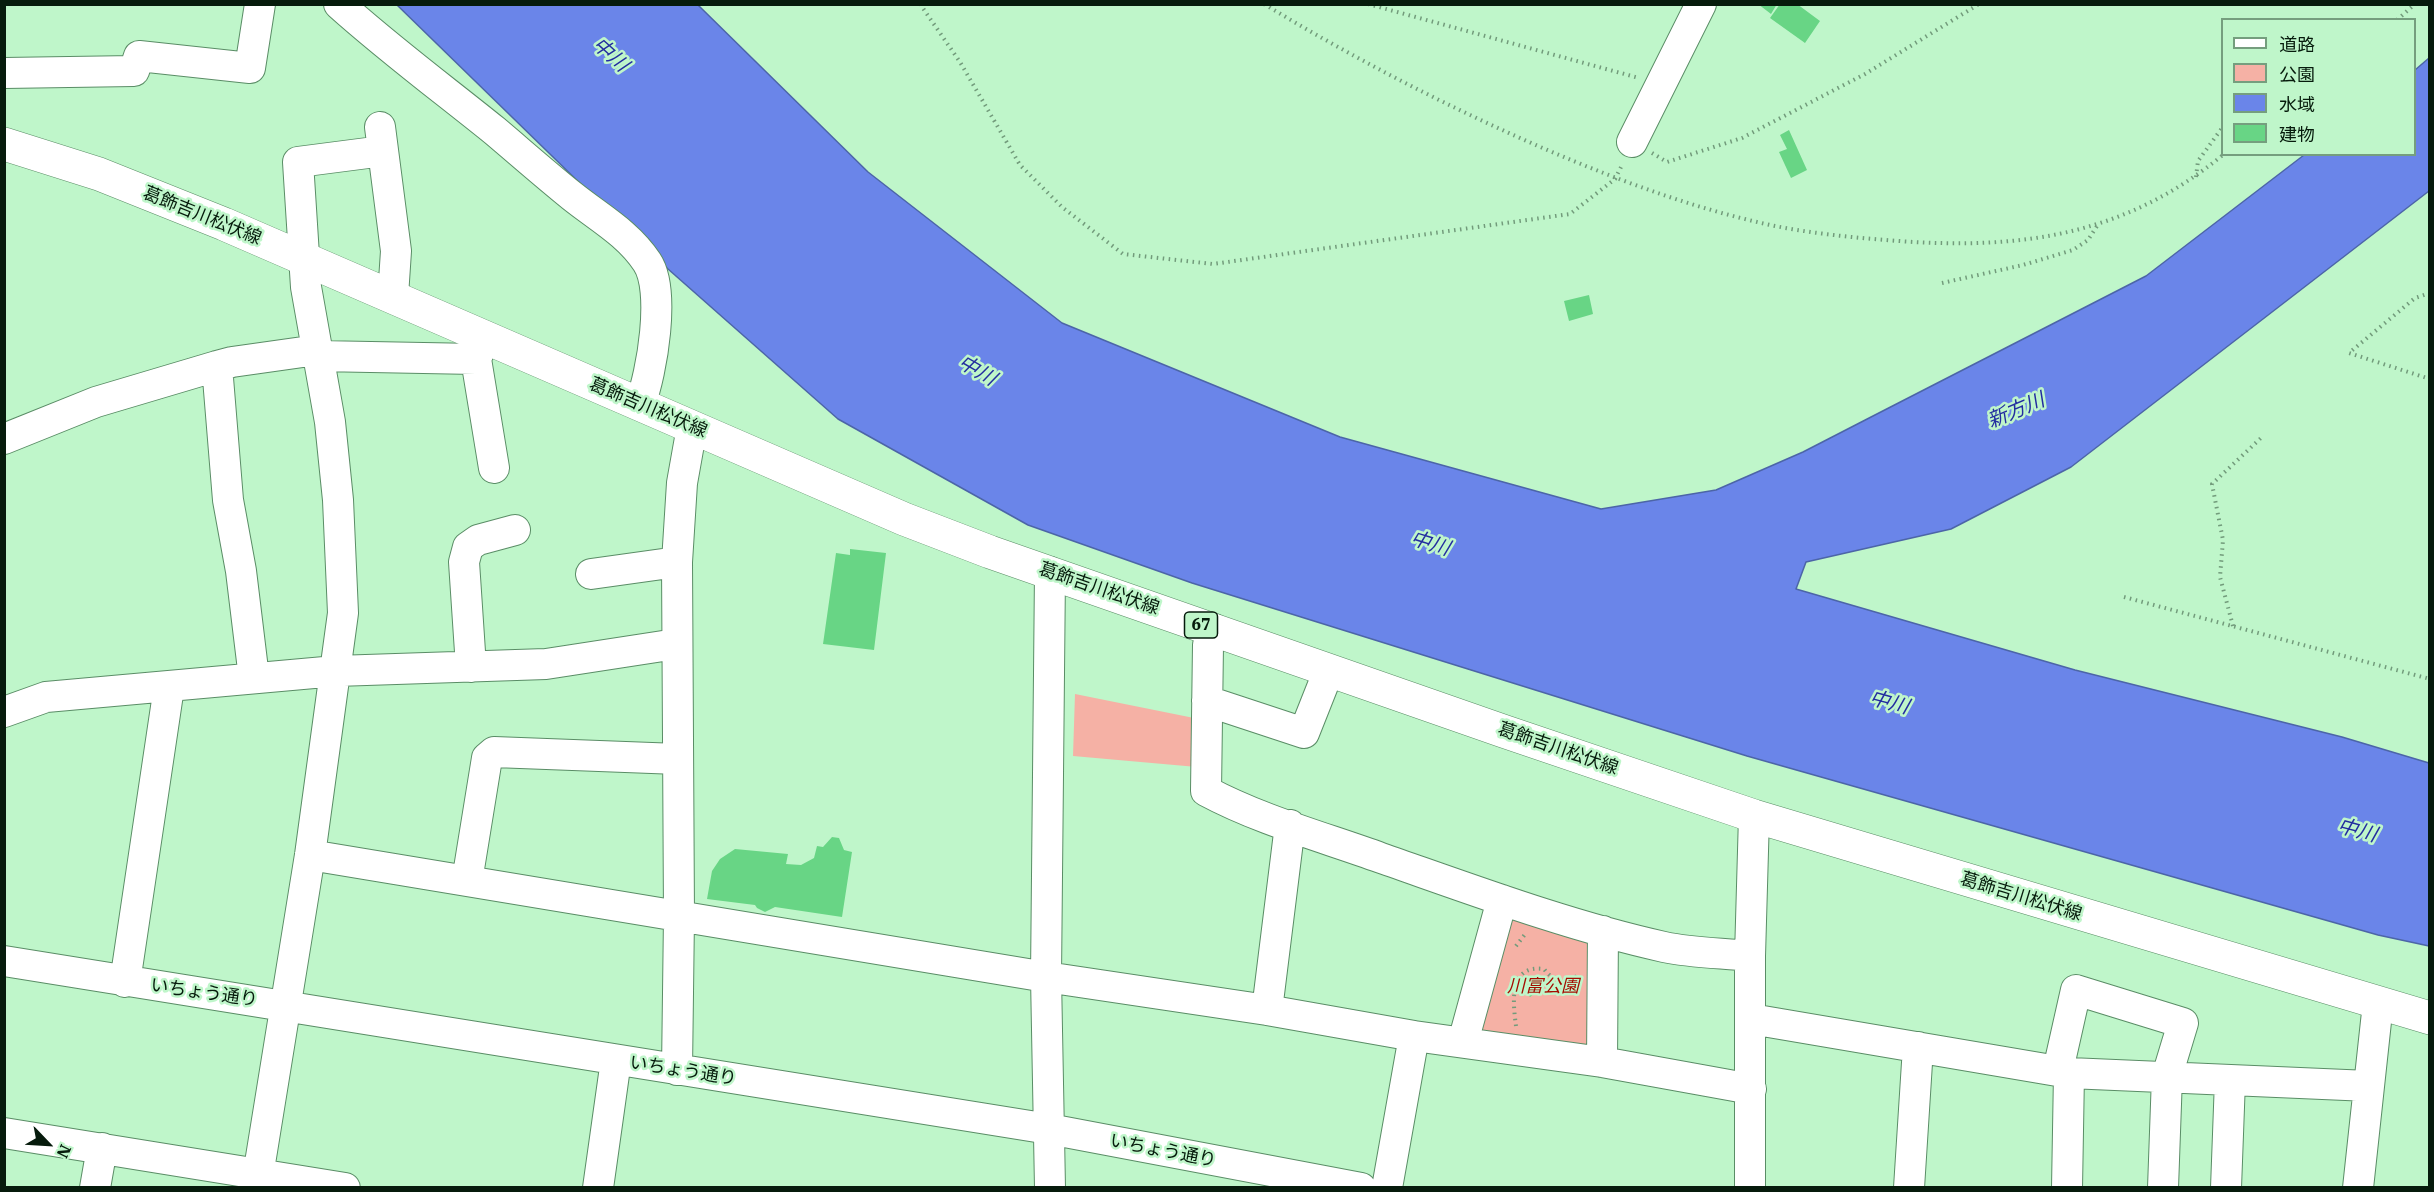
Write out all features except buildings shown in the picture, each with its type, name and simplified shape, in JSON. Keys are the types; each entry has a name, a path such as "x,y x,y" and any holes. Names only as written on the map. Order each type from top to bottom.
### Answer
{"main road":[{"name":"葛飾吉川松伏線","path":"4,144 99,174 304,258 393,296 481,348 640,404 904,519 1050,573 1754,816 2430,1018"}],"street":[{"path":"4,73 134,71 139,56 250,68 260,4"},
{"path":"339,4 572,196 624,234 648,263 657,292 656,321 648,384 640,404"},
{"path":"1632,142 1701,4"},
{"path":"256,1181 310,855 343,613 342,555 330,422 306,287 298,162 382,139 396,251 393,296"},
{"path":"4,439 96,402 232,362 318,353 481,348 494,468"},
{"path":"217,366 228,500 241,571 254,678"},
{"path":"677,1070 679,916 677,562 682,483 692,427"},
{"path":"471,667 464,562 468,547 478,540 514,530"},
{"path":"591,574 677,562"},
{"path":"1050,573 1046,977 1050,1188"},
{"path":"1214,629 1208,645 1206,791 1228,803 1502,900 1603,932 1679,950 1750,956"},
{"path":"4,712 46,697 336,671 546,664 676,644"},
{"path":"1207,701 1304,733 1329,670"},
{"path":"125,981 169,687"},
{"path":"467,881 488,758 494,752 678,759"},
{"path":"1750,1188 1750,956 1754,816"},
{"path":"1267,1010 1290,825"},
{"path":"310,855 1046,977 1602,1062 1751,1089"},
{"path":"1463,1042 1502,900"},
{"path":"1602,1062 1603,932"},
{"name":"いちょう通り","path":"4,961 1049,1129 1361,1188"},
{"path":"2067,1188 2064,1071 2076,990 2182,1023 2167,1076 2163,1188"},
{"path":"2358,1188 2378,1003"},
{"path":"1751,1019 2064,1071 2369,1086"},
{"path":"1387,1188 1414,1035"},
{"path":"1909,1188 1918,1047"},
{"path":"598,1188 616,1060"},
{"path":"2226,1188 2230,1080"},
{"path":"4,1133 102,1148 256,1181 345,1188"},
{"path":"95,1188 102,1148"}],"path":[{"path":"920,4 960,62 1020,165 1062,207 1123,254 1213,264 1570,214 1615,179 1620,170"},
{"path":"1264,4 1339,49 1470,116 1615,179 1652,193 1774,225 1843,237 1930,243 2009,242 2097,226 2149,205 2196,178 2222,156"},
{"path":"1368,4 1662,84"},
{"path":"1632,142 1667,162 1742,138 1865,74 1979,4"},
{"path":"2399,18 2415,4"},
{"path":"2196,178 2198,160 2221,131"},
{"path":"1942,283 2023,265 2073,250 2088,240 2097,226"},
{"path":"2430,293 2415,298 2349,353 2430,379"},
{"path":"2232,626 2220,577 2223,540 2212,484 2262,437"},
{"path":"2124,597 2430,680"},
{"path":"1512,951 1527,931"},
{"path":"1508,1028 1519,1028 1514,988 1525,973 1531,969 1544,969 1554,979 1566,981 1575,978 1582,969 1584,979"}],"green space":[{"path":"1075,694 1199,719 1197,767 1073,756"},
{"name":"川富公園","path":"1505,913 1593,935 1597,1046 1483,1035 1477,1026"}],"water":[{"path":"397,5 698,5 868,172 1062,323 1340,437 1601,509 1716,490 1803,452 2146,276 2303,156 2416,156 2416,69 2429,58 2429,191 2071,467 1951,529 1806,562 1796,589 2075,670 2342,737 2429,763 2429,946 2378,935 1747,756 1192,583 1028,525 838,419 668,269"}],"water label":[{"name":"中川","path":"610,55"},
{"name":"中川","path":"977,371"},
{"name":"新方川","path":"2016,411"},
{"name":"中川","path":"1430,544"},
{"name":"中川","path":"1889,703"},
{"name":"中川","path":"2357,831"}]}
